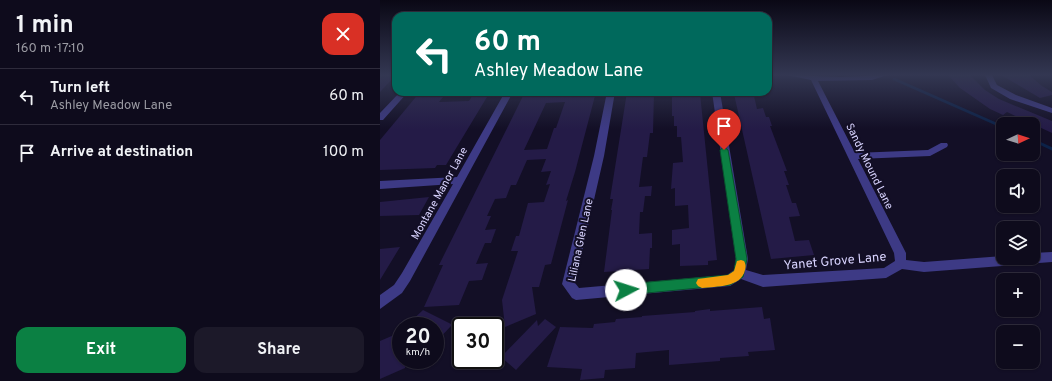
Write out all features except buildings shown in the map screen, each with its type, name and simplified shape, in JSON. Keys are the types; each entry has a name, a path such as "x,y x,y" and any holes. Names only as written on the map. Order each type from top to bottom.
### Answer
{"street":[{"name":"Sandy Mound Lane","path":"820,93 900,253 901,264"},
{"path":"1006,93 1013,97 1052,111"},
{"path":"380,118 400,96"},
{"name":"Montane Manor Lane","path":"382,302 398,289 406,277 507,96"},
{"name":"Liliana Glen Lane","path":"610,96 599,156 568,284 576,294 730,280 739,273"},
{"path":"717,96 742,259 739,273"},
{"path":"852,156 930,153 944,145"},
{"path":"380,185 460,180"},
{"name":"Yanet Grove Lane","path":"739,273 763,281 886,273 901,264 924,268 1052,257"}],"waterway":[{"path":"925,93 996,124"},
{"path":"1040,143 1052,149"}],"slow traffic":[{"path":"702,283 730,280 739,273 741,264"}],"route":[{"path":"626,290 730,280 739,273 742,259 724,150"}]}
